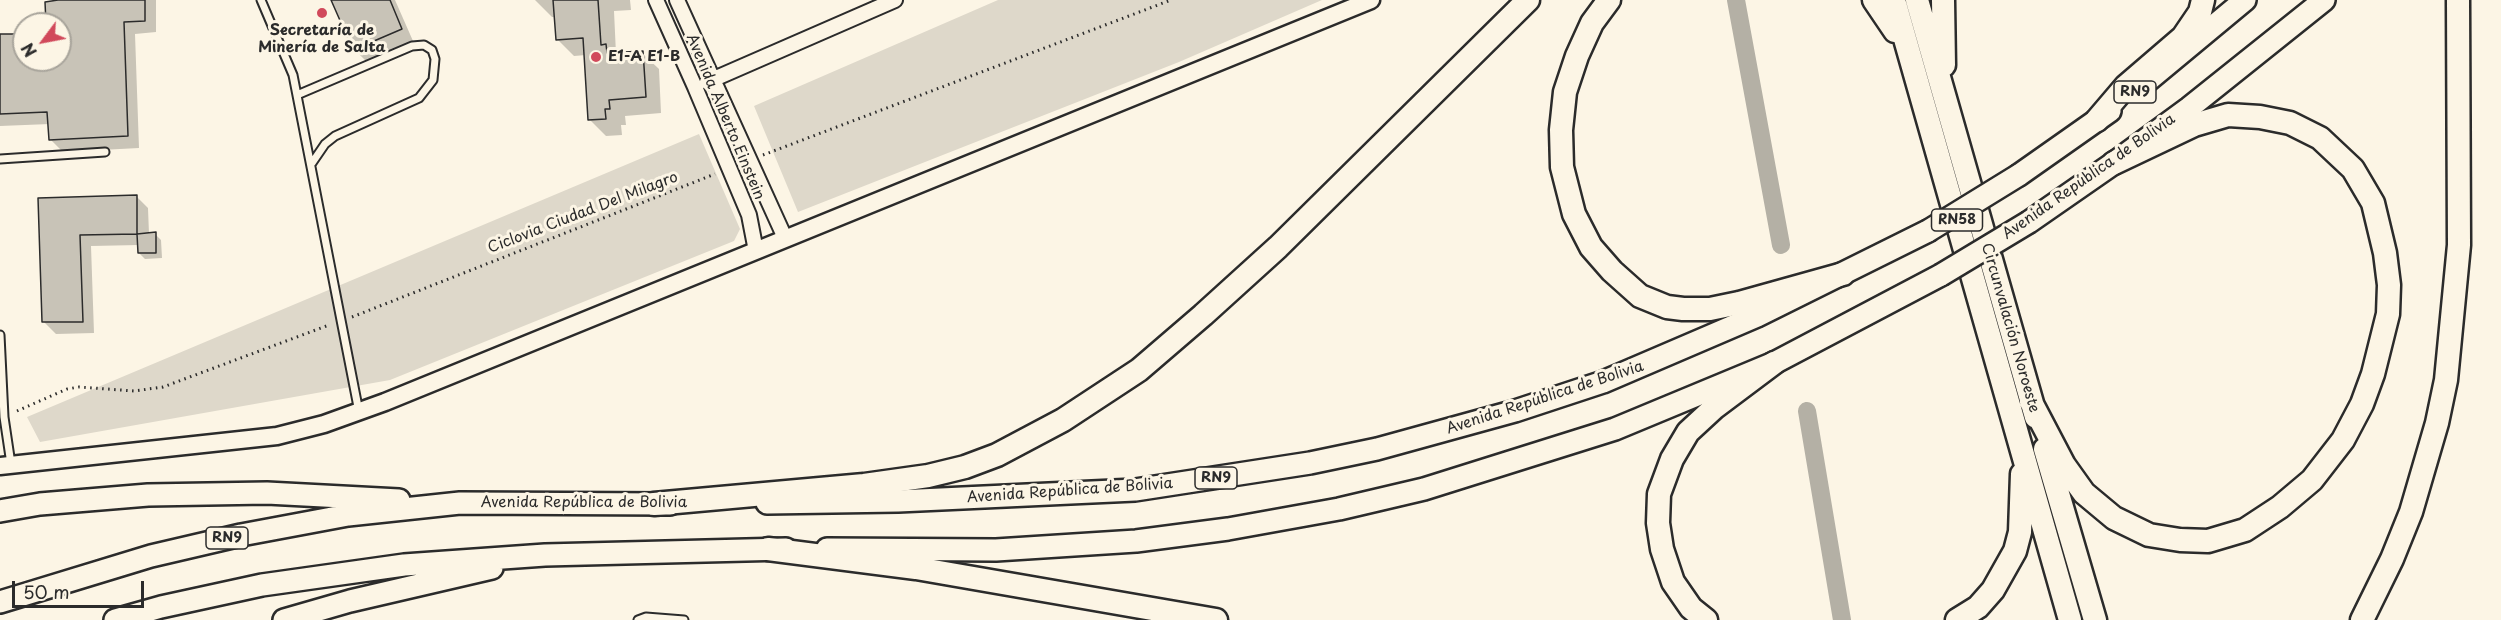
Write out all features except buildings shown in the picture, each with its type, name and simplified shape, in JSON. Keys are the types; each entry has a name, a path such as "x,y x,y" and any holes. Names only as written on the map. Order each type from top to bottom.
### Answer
{"highway":[{"path":"654,504 864,485 928,476 965,467 997,455 1063,420 1139,370 1203,315 1278,247 1528,0"},
{"path":"1609,0 1592,22 1577,56 1565,92 1561,130 1562,167 1574,214 1592,247 1612,271 1640,296 1667,307 1683,309 1710,309 1739,303 1843,274"},
{"path":"1875,0 1899,40 1917,78"},
{"name":"Circunvalación Noroeste","path":"1894,0 2070,620"},
{"name":"Circunvalación Noroeste","path":"1917,0 2095,620"},
{"path":"1943,0 1944,97"},
{"path":"2097,120 2126,86 2183,37 2200,12 2204,0"},
{"path":"2362,620 2392,559 2411,512 2438,423 2446,380 2459,246 2458,0"},
{"path":"2031,402 2064,465 2084,493 2114,518 2149,535 2180,540 2208,541 2245,530 2280,507 2312,480 2343,440 2362,404 2373,374 2388,314 2389,285 2385,253 2373,203 2353,169 2320,138 2290,123 2260,117 2228,115 2194,125 2114,164"},
{"path":"1706,620 1691,608 1673,582 1662,549 1658,522 1659,494 1672,459 1689,432 1714,408 1774,363"},
{"path":"1957,620 1978,607 1993,590 2015,551 2020,532 2023,496 2020,440"},
{"path":"768,549 916,568 1216,620"}],"main road":[{"name":"Avenida República de Bolivia","path":"0,602 152,556 241,535 348,515 460,503 654,504 898,501 1135,490 1310,463 1432,436 1604,382 1714,336 1928,231 2019,175 2097,120 2186,51 2245,0"},
{"name":"Avenida República de Bolivia","path":"115,620 214,594 347,571 451,560 768,549 996,550 1124,542 1228,529 1339,509 1424,489 1615,429 1774,363 1941,275 2029,222 2114,164 2252,59 2324,0"},
{"path":"0,511 40,504 148,495 267,493 460,503"},
{"path":"284,620 382,593 545,555"}],"street":[{"name":"Avenida Alberto Einstein","path":"656,0 749,215 756,251"},
{"name":"Avenida Alberto Einstein","path":"677,0 748,161 785,238"},
{"path":"695,87 895,0"},
{"path":"5,465 278,436 324,424 359,412 1371,0"}],"lane":[{"path":"261,0 293,75 359,412"},
{"path":"297,95 412,46 424,45 432,50 435,59 433,80 419,98 335,136 325,144 312,163"},
{"path":"0,159 105,152"},
{"path":"0,335 5,465"},
{"path":"638,620 646,617 684,620"}],"path":[{"path":"748,161 1171,0"},
{"name":"Ciclovia Ciudad Del Milagro","path":"4,417 67,389 79,387 134,391 163,387 340,321 729,168"}],"shaded area":[{"path":"998,0 1322,0 1179,62 798,212 754,106"},
{"path":"699,134 740,229 734,241 390,380 40,442 27,417"}],"waterway":[{"path":"1736,0 1781,245"},
{"path":"1807,411 1842,620"}],"place":[{"name":"Secretaría de Minería de Salta","path":"322,13"},
{"name":"E1-A E1-B","path":"596,57"}]}
